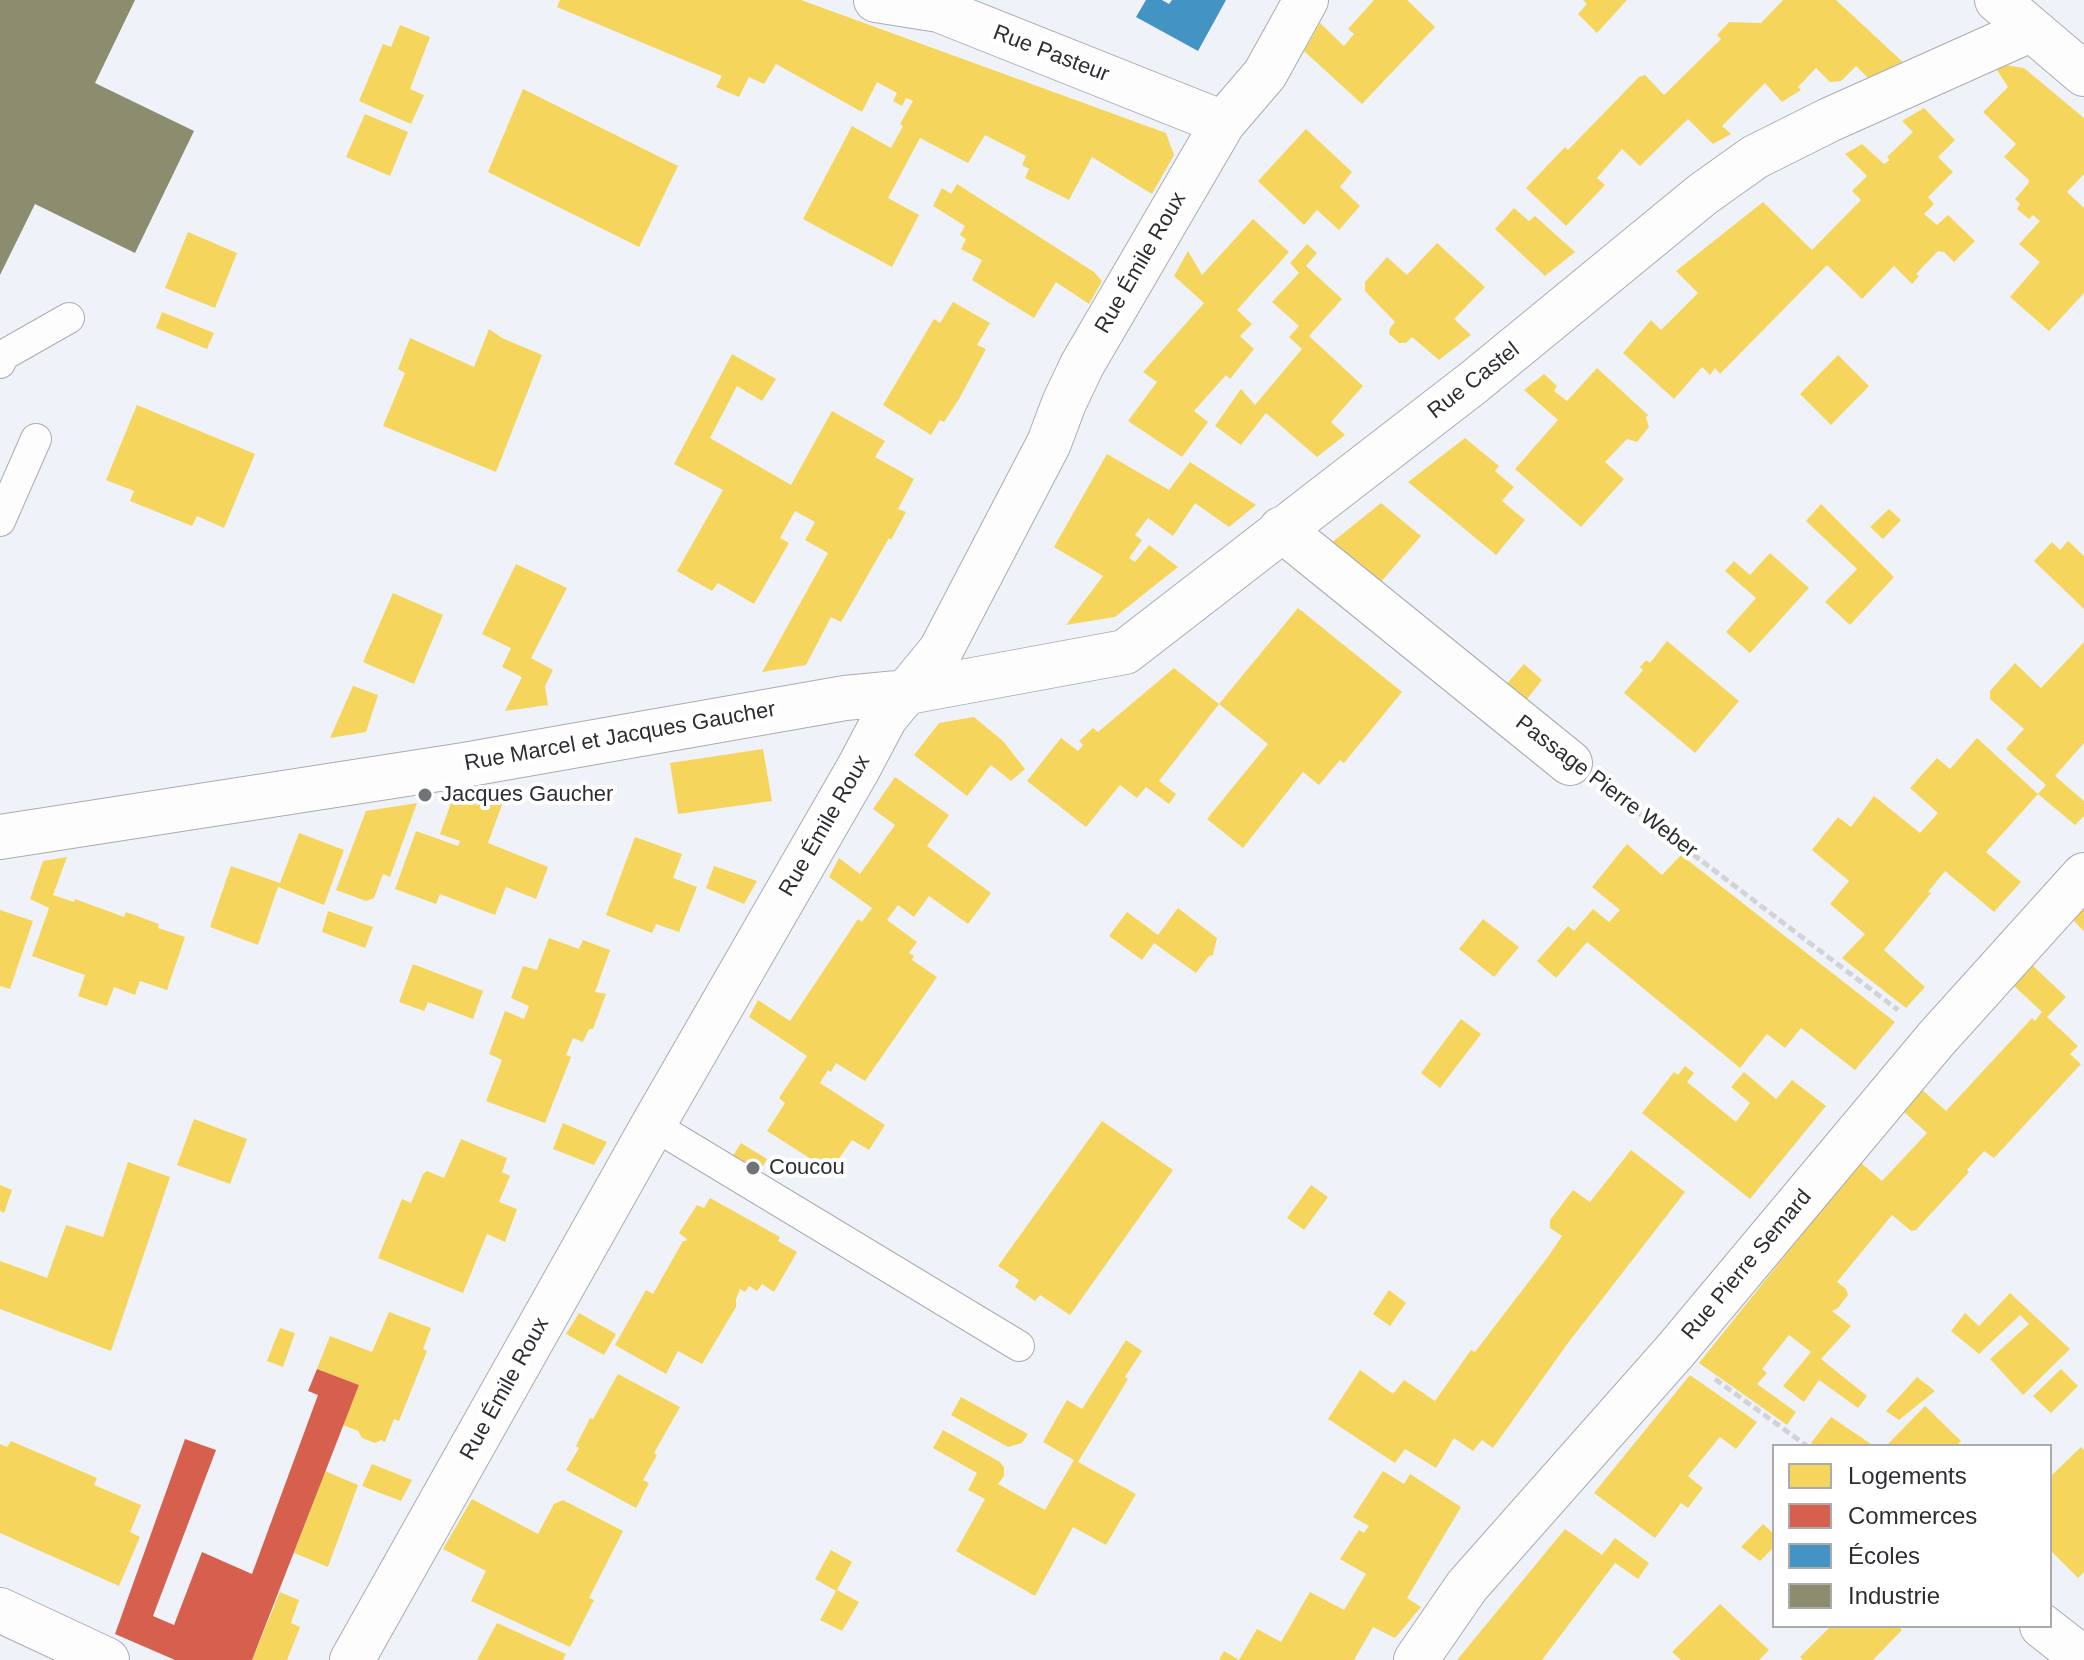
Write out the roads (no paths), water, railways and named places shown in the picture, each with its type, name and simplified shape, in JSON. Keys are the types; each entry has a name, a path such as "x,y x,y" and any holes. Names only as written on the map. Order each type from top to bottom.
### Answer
{"street":[{"name":"Rue Pasteur","path":"876,0 939,10 1223,123"},
{"name":"Rue Émile Roux","path":"352,1660 653,1125 851,783 885,718 941,650 1049,443 1082,365 1223,123 1265,74 1306,0"},
{"path":"1997,0 2084,74"},
{"name":"Rue Castel","path":"908,692 1125,652 1474,382 1703,194 1755,157 1829,120 2030,30"},
{"name":"Passage Pierre Weber","path":"1281,529 1570,763"},
{"name":"Rue Marcel et Jacques Gaucher","path":"0,837 464,765 845,698 908,692"},
{"name":"Rue Pierre Semard","path":"1416,1660 1467,1586 1675,1351 1936,1039 2084,875"},
{"path":"0,1610 107,1660"},
{"path":"2045,1628 2084,1659"}],"lane":[{"path":"0,363 4,355 69,318"},
{"path":"0,521 36,439"},
{"path":"653,1125 1019,1346"}],"place":[{"name":"Jacques Gaucher","path":"425,795"},
{"name":"Coucou","path":"753,1168"}]}
